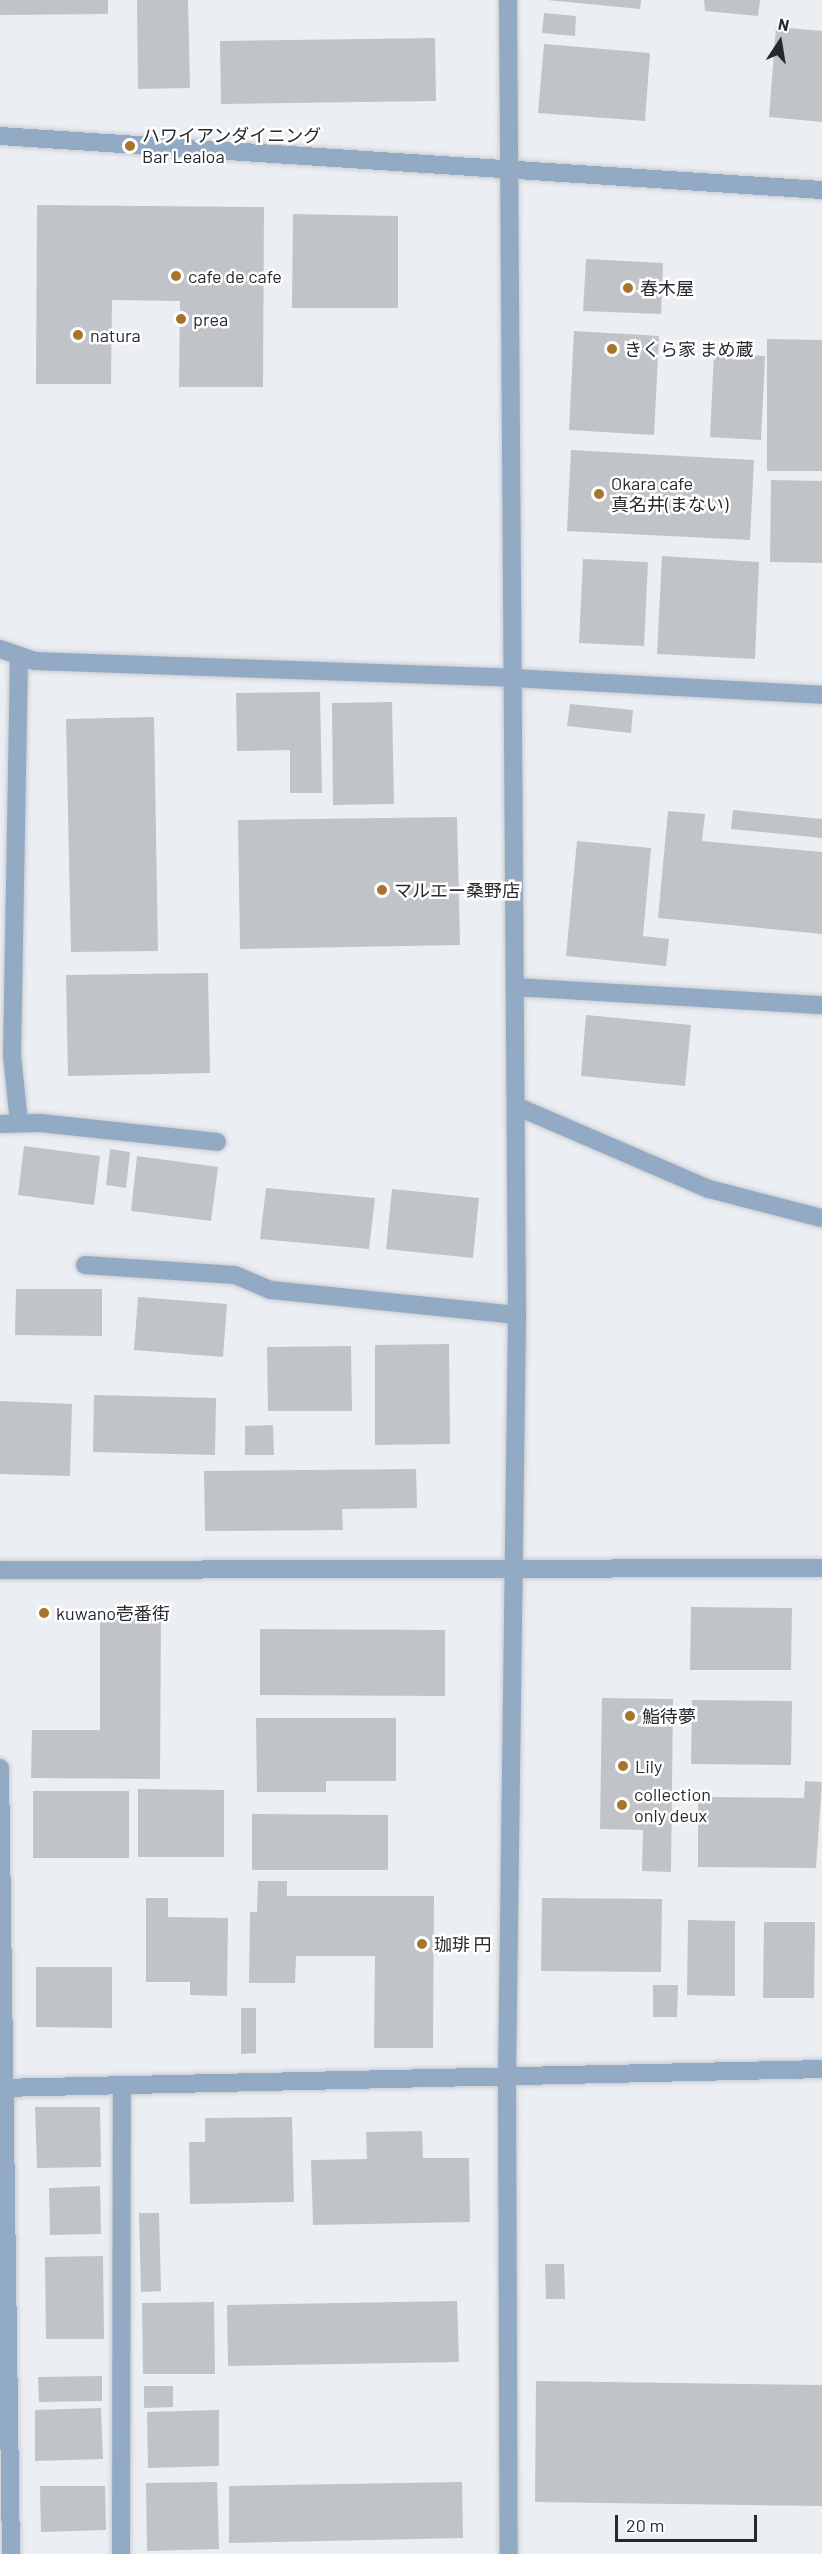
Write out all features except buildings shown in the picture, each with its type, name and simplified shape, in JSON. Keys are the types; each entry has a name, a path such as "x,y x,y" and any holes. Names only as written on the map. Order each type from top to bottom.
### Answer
{"street":[{"path":"508,0 517,1315 507,2079 509,2554"},
{"path":"0,136 822,190"},
{"path":"0,649 34,661 513,678 822,695"},
{"path":"19,656 7,956 12,1055 20,1123"},
{"path":"515,987 822,1005"},
{"path":"516,1106 709,1189 821,1218"},
{"path":"0,1124 20,1123 217,1142"},
{"path":"85,1265 235,1275 271,1290 517,1315"},
{"path":"0,1570 512,1566 822,1568"},
{"path":"0,1768 1,2087 11,2554"},
{"path":"1,2087 507,2079 822,2069"},
{"path":"121,2554 122,2086"}],"place":[{"name":"ハワイアンダイニング Bar Lealoa","path":"130,146"},
{"name":"cafe de cafe","path":"176,276"},
{"name":"春木屋","path":"628,288"},
{"name":"prea","path":"181,319"},
{"name":"natura","path":"78,335"},
{"name":"きくら家 まめ蔵","path":"612,349"},
{"name":"Okara cafe 真名井(まない)","path":"599,494"},
{"name":"マルエー桑野店","path":"382,890"},
{"name":"kuwano壱番街","path":"44,1613"},
{"name":"鮨待夢","path":"630,1716"},
{"name":"Lily","path":"623,1766"},
{"name":"collection only deux","path":"622,1805"},
{"name":"珈琲 円","path":"422,1944"}]}
